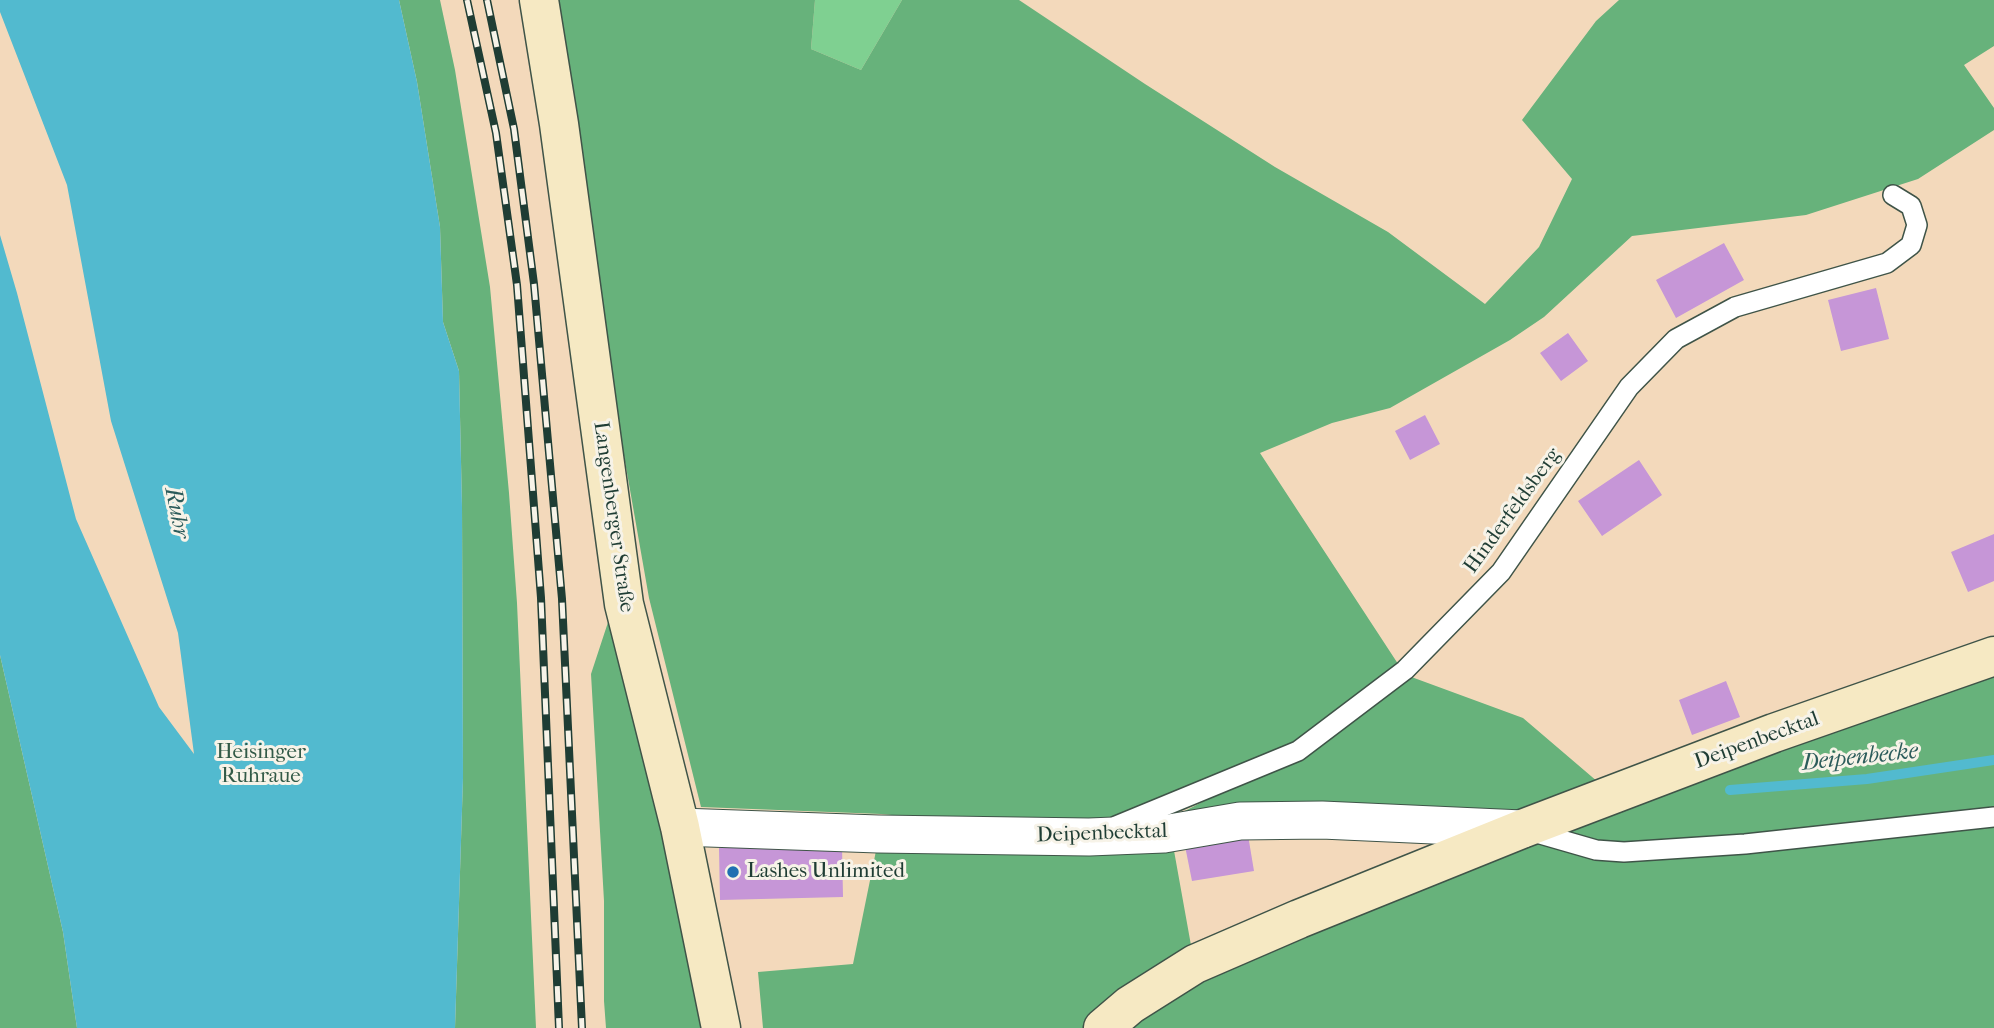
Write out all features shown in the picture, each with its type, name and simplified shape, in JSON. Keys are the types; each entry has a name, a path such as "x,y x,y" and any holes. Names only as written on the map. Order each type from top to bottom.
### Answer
{"main road":[{"name":"Langenberger Straße","path":"539,0 559,124 624,604 680,827 721,1028"},
{"name":"Deipenbecktal","path":"1103,1028 1130,1005 1195,964 1299,919 1522,829 1774,733 1994,656"}],"street":[{"name":"Deipenbecktal","path":"680,827 878,834 1089,837 1164,834 1240,821 1336,821 1522,829"}],"lane":[{"name":"Hinderfeldsberg","path":"1089,837 1297,751 1405,670 1501,572 1629,387 1676,339 1735,307 1887,263 1911,245 1917,225 1911,206 1893,195"},
{"name":"Deipenbecktal","path":"1522,829 1596,850 1624,852 1745,844 1994,817"}],"green space":[{"path":"399,0 440,0 455,70 490,287 517,603 536,1028 455,1028 463,778 459,371 443,322 440,227 417,82"},
{"path":"544,0 815,0 811,49 861,70 902,0 1019,0 1275,167 1388,232 1485,304 1539,247 1572,179 1522,120 1596,21 1619,0 1994,0 1994,46 1964,65 1994,108 1994,130 1918,179 1806,215 1632,236 1544,317 1510,340 1390,408 1332,423 1260,453 1404,673 1296,750 1127,837 881,814 701,807 649,598"},
{"path":"815,0 902,0 861,70 811,49"},
{"path":"614,604 708,1028 606,1028 604,901 591,674"},
{"path":"0,655 63,932 77,1028 0,1028"},
{"path":"1994,659 1994,1028 1106,1028 1132,1005"},
{"path":"1406,675 1523,718 1612,794 1504,836 1136,836 1298,753"},
{"path":"1171,834 1194,962 1101,1028 763,1028 758,972 853,964 879,836"}],"water":[{"name":"Heisinger Ruhraue","path":"0,0 399,0 417,82 440,227 443,322 459,371 463,778 455,1028 77,1028 63,932 0,655 0,235 76,519 159,707 194,754 178,633 111,421 67,185 0,12"}],"building":[{"path":"1724,243 1744,280 1676,318 1656,280"},
{"path":"1876,288 1889,339 1841,351 1828,300"},
{"path":"1568,333 1588,361 1561,381 1540,353"},
{"path":"1425,415 1440,444 1410,460 1395,431"},
{"path":"1639,460 1662,495 1602,536 1578,501"},
{"path":"1994,534 1994,581 1968,592 1951,552"},
{"path":"1726,681 1740,717 1692,735 1679,700"},
{"path":"1248,835 1254,871 1192,881 1185,846"},
{"path":"842,845 843,897 720,900 719,848"}],"waterway":[{"name":"Deipenbecke","path":"1730,790 1867,779 1994,760"}],"railway":[{"path":"467,0 496,133 517,285 541,598 559,1028"},
{"path":"487,0 514,129 534,284 562,599 582,1028"}],"place":[{"name":"Lashes Unlimited","path":"733,872"}],"water label":[{"name":"Ruhr","path":"176,513"}]}
